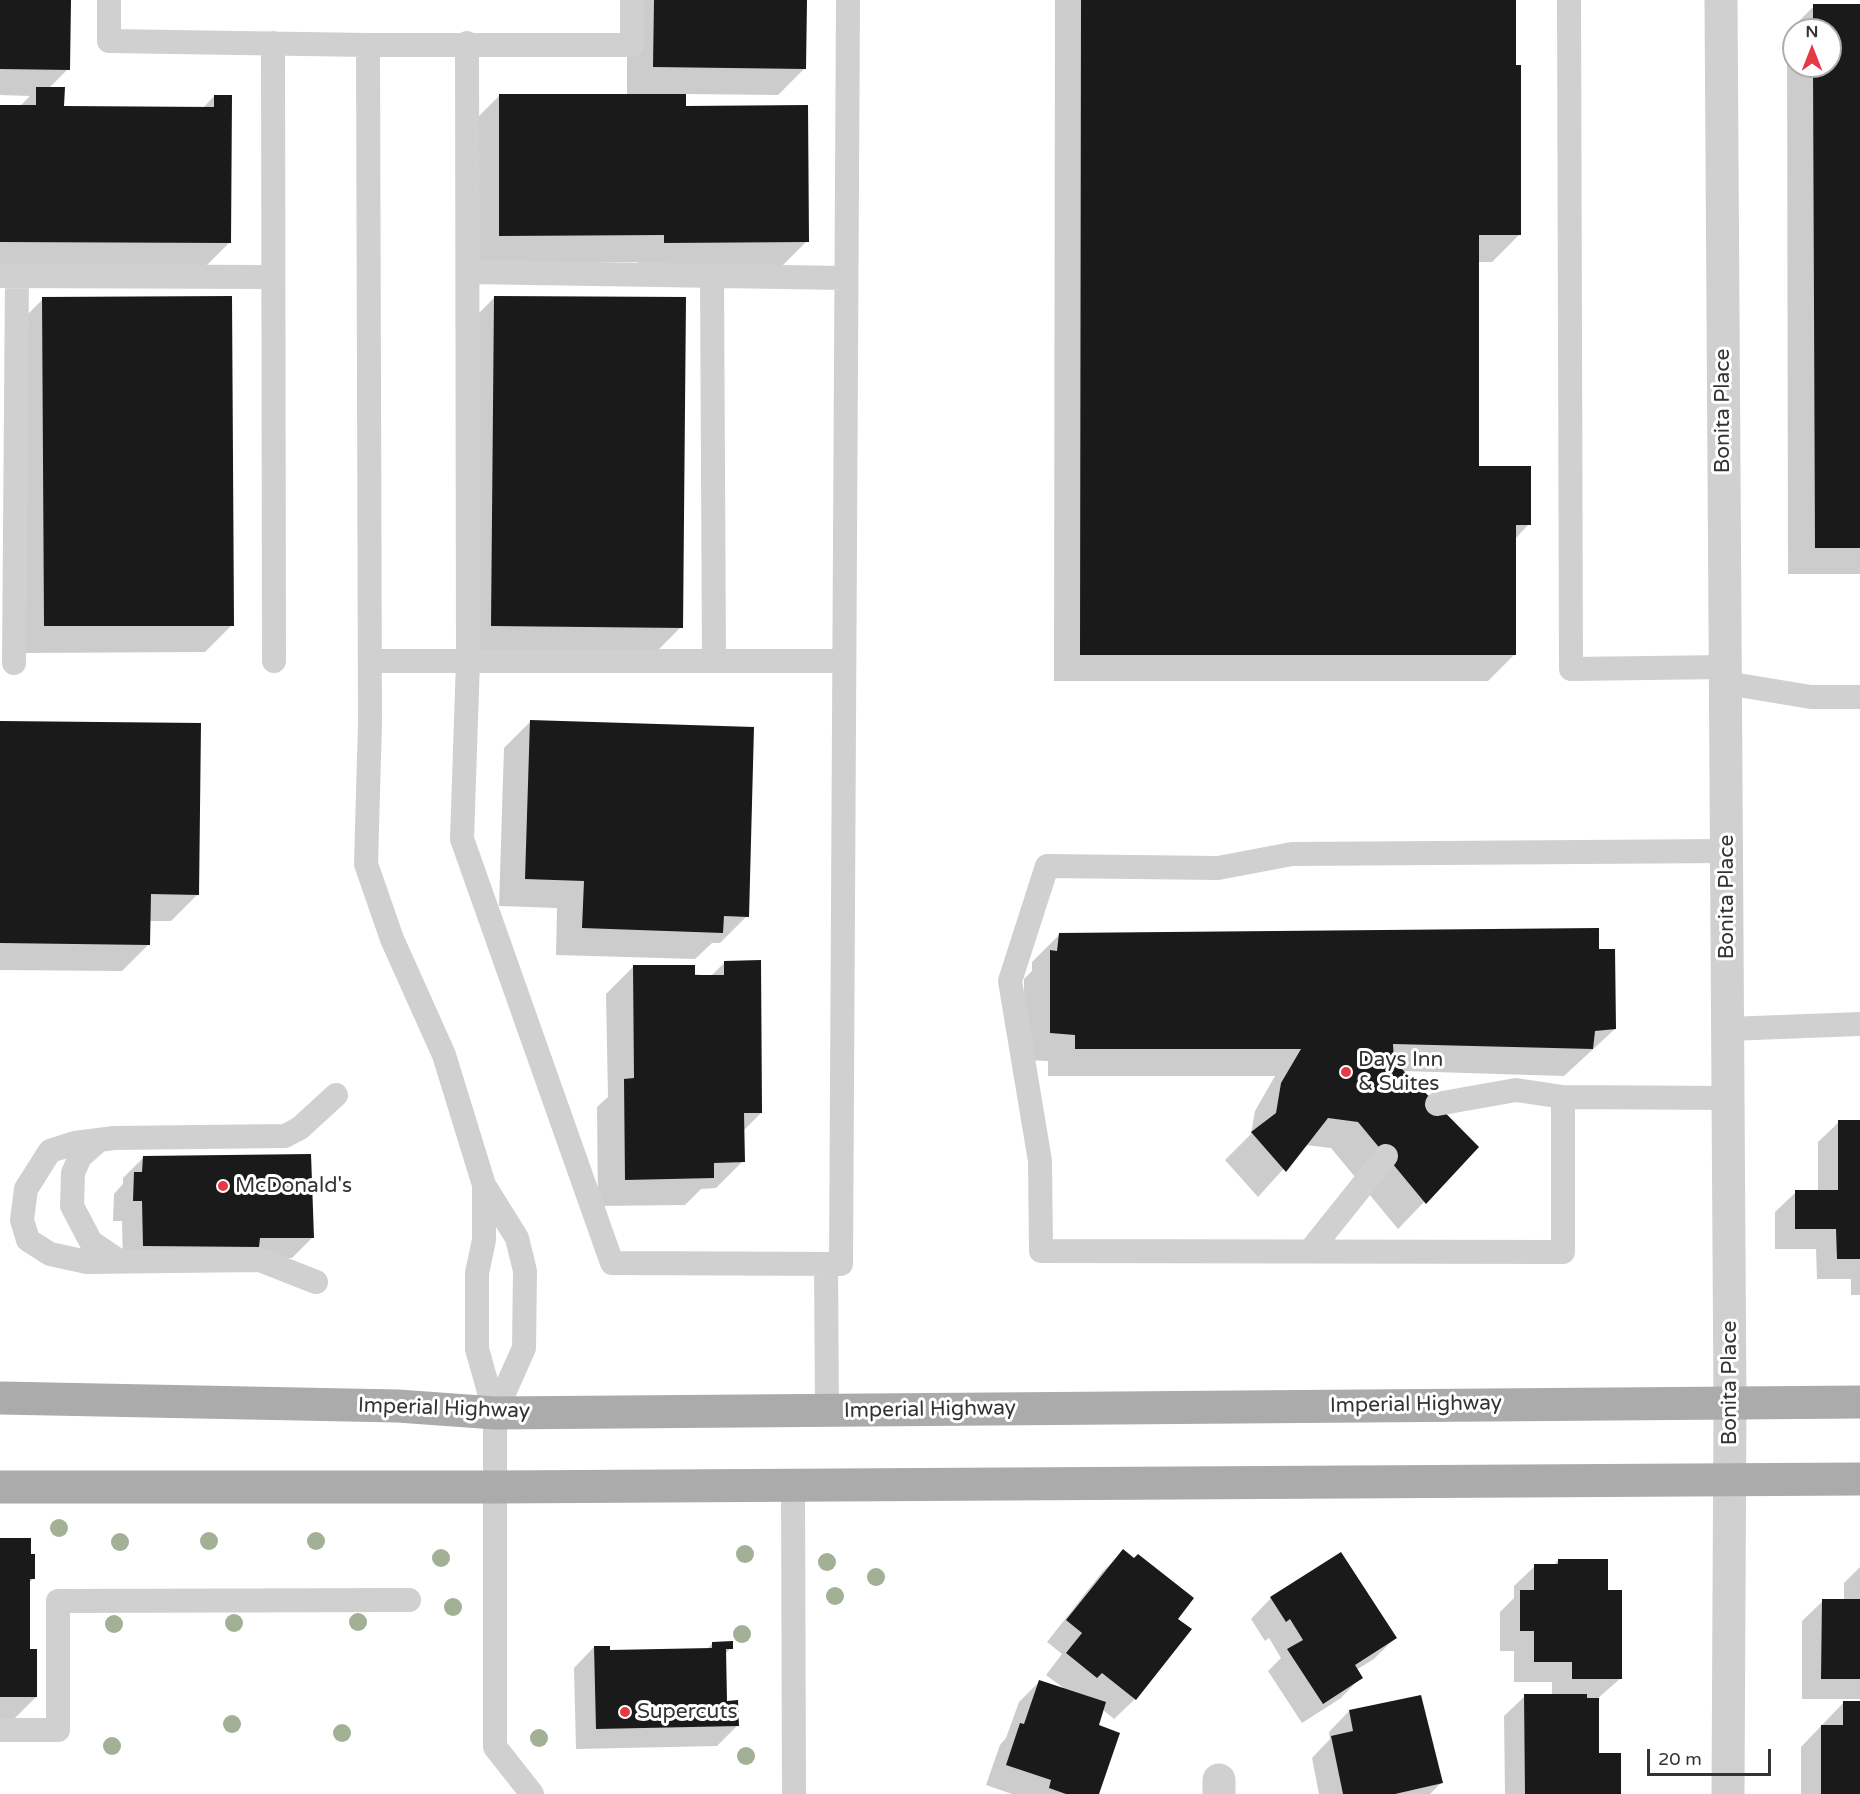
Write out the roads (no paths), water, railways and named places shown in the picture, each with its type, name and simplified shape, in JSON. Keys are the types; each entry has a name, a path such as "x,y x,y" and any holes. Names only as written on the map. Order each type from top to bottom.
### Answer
{"main road":[{"name":"Imperial Highway","path":"0,1399 398,1406 495,1413 1860,1402"},
{"path":"0,1487 495,1487 1860,1479"}],"street":[{"name":"Bonita Place","path":"1721,0 1729,1098 1728,1794"}],"lane":[{"path":"109,0 109,41 368,45 467,43 632,45 632,0"},
{"path":"467,43 468,662 462,839 612,1263 841,1264 848,0"},
{"path":"1569,0 1571,669 1725,675 1811,696 1860,697"},
{"path":"273,43 274,662"},
{"path":"368,45 370,662 366,864 392,939 444,1055 484,1185 517,1238 525,1270 524,1348 495,1413"},
{"path":"468,272 846,278"},
{"path":"14,663 8,276 273,277"},
{"path":"712,276 714,662"},
{"path":"370,662 844,662"},
{"path":"1563,1097 1563,1252 1041,1251 1040,1161 1011,981 1047,866 1218,868 1293,854 1727,851"},
{"path":"1728,1029 1860,1024"},
{"path":"1437,1104 1516,1090 1563,1097 1729,1098"},
{"path":"316,1282 260,1260 87,1262 50,1254 28,1240 22,1220 26,1190 51,1151 75,1143 99,1140 285,1136 300,1128 336,1095"},
{"path":"99,1140 80,1157 73,1173 72,1206 91,1242 119,1261"},
{"path":"1310,1251 1386,1156"},
{"path":"484,1185 484,1240 477,1273 477,1349 495,1413 495,1747 532,1794"},
{"path":"826,1264 826,1412"},
{"path":"793,1485 794,1794"},
{"path":"0,1730 58,1730 58,1600 409,1600"}],"place":[{"name":"Days Inn & Suites","path":"1346,1072"},
{"name":"McDonald's","path":"223,1186"},
{"name":"Supercuts","path":"625,1712"}]}
